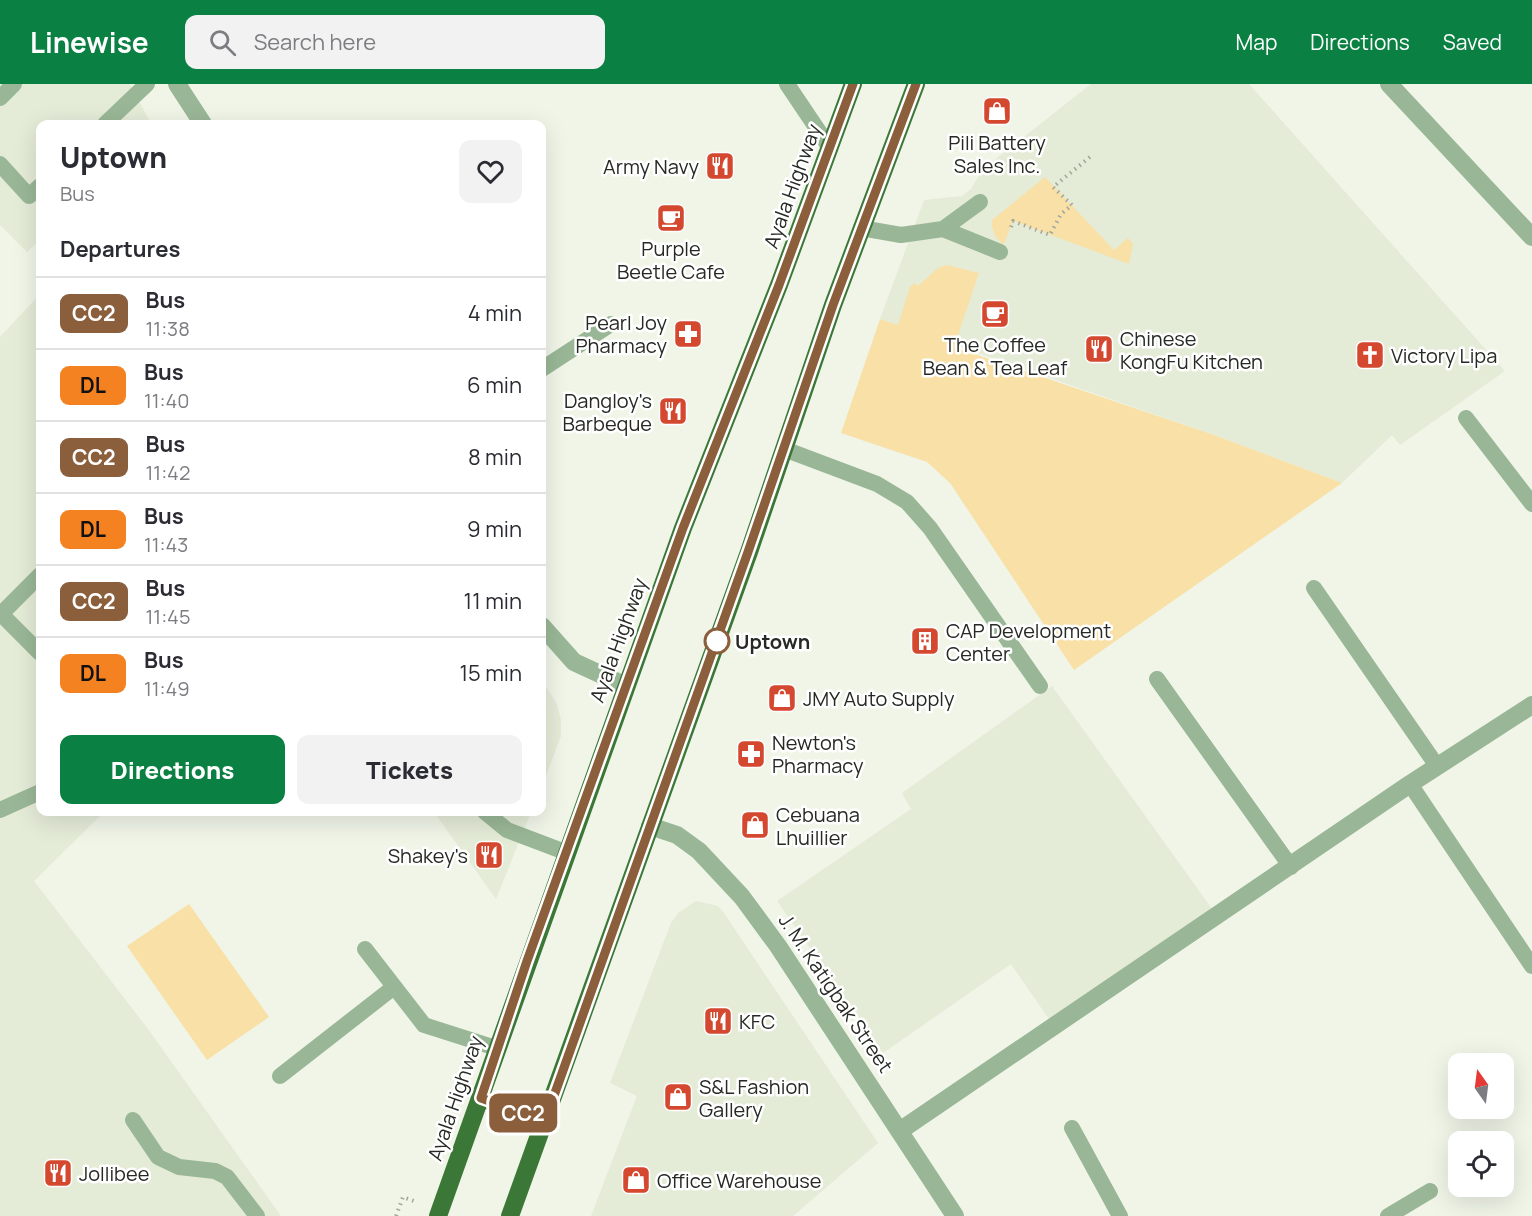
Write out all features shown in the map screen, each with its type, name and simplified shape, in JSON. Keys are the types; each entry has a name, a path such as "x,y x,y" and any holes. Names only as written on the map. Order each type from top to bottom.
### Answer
{"highway":[{"name":"Ayala Highway","path":"438,1216 683,528 853,84"},
{"path":"510,1216 861,228 916,84"},
{"path":"481,1098 545,1121"}],"street":[{"path":"177,84 201,120"},
{"path":"1389,84 1532,237"},
{"path":"546,630 574,662 626,686"},
{"path":"901,1130 1410,784 1532,705"},
{"name":"J. M. Katigbak Street","path":"650,826 677,835 699,851 742,897 901,1130 955,1216"}],"lane":[{"path":"0,98 14,84"},
{"path":"109,120 147,84"},
{"path":"787,84 830,148"},
{"path":"0,164 29,196 36,190"},
{"path":"861,228 901,235 943,229 980,202"},
{"path":"943,229 1000,252"},
{"path":"546,366 611,324"},
{"path":"1466,418 1532,504"},
{"path":"784,449 877,484 907,502 930,528 1040,686"},
{"path":"36,579 1,614 36,649"},
{"path":"1314,588 1437,766"},
{"path":"1157,679 1291,867"},
{"path":"1410,784 1532,966"},
{"path":"0,810 36,794"},
{"path":"490,816 507,830 566,852"},
{"path":"365,949 424,1025 496,1048"},
{"path":"280,1076 394,987"},
{"path":"133,1120 158,1157 179,1167 215,1171 227,1177 257,1216"},
{"path":"1072,1128 1120,1216"},
{"path":"1388,1216 1430,1191"}],"path":[{"path":"1050,235 1061,214 1072,205 1053,187 1090,157"},
{"path":"396,1216 403,1197"}],"shaded area":[{"path":"0,84 130,84 149,120 36,120 36,244 27,252 0,225"},
{"path":"1091,84 1249,84 1505,371 1400,445 1392,435 1342,483 1217,436 880,319 924,200 962,196 971,189 983,169"},
{"path":"1045,177 1114,250 1128,238 1133,244 1129,264 1013,221 1004,244 998,240 992,227 992,220"},
{"path":"947,265 979,273 954,347 1217,436 1342,483 1074,670 950,483 927,462 841,433 880,319 898,325 910,287 914,283 918,286 938,268"},
{"path":"36,298 36,816 100,816 34,881 148,1029 281,1216 0,1216 0,337"},
{"path":"1052,686 1215,913 1051,1022 1011,964 883,1053 777,901 911,809 902,793"},
{"path":"546,687 557,704 561,720 561,736 546,775"},
{"name":"Shakey's","path":"437,816 529,816 496,899"},
{"path":"696,901 718,906 724,913 878,1143 793,1216 591,1216 637,1096 610,1083 671,923 678,913"},
{"path":"189,904 269,1017 207,1060 127,946"}],"bus line":[{"name":"CC2","path":"853,84 779,285 683,528 496,1048 481,1098 545,1121 748,552 833,305 916,84"}],"place":[{"name":"Pili Battery Sales Inc.","path":"997,111"},
{"name":"Army Navy","path":"720,166"},
{"name":"Purple Beetle Cafe","path":"671,218"},
{"name":"The Coffee Bean & Tea Leaf","path":"995,314"},
{"name":"Pearl Joy Pharmacy","path":"688,334"},
{"name":"Chinese KongFu Kitchen","path":"1099,349"},
{"name":"Victory Lipa","path":"1370,355"},
{"name":"Dangloy's Barbeque","path":"673,411"},
{"name":"Uptown","path":"717,641"},
{"name":"CAP Development Center","path":"925,641"},
{"name":"JMY Auto Supply","path":"782,698"},
{"name":"Newton's Pharmacy","path":"751,754"},
{"name":"Cebuana Lhuillier","path":"755,825"},
{"name":"Shakey's","path":"489,855"},
{"name":"KFC","path":"718,1021"},
{"name":"S&L Fashion Gallery","path":"678,1097"},
{"name":"Jollibee","path":"58,1173"},
{"name":"Office Warehouse","path":"636,1180"}]}
